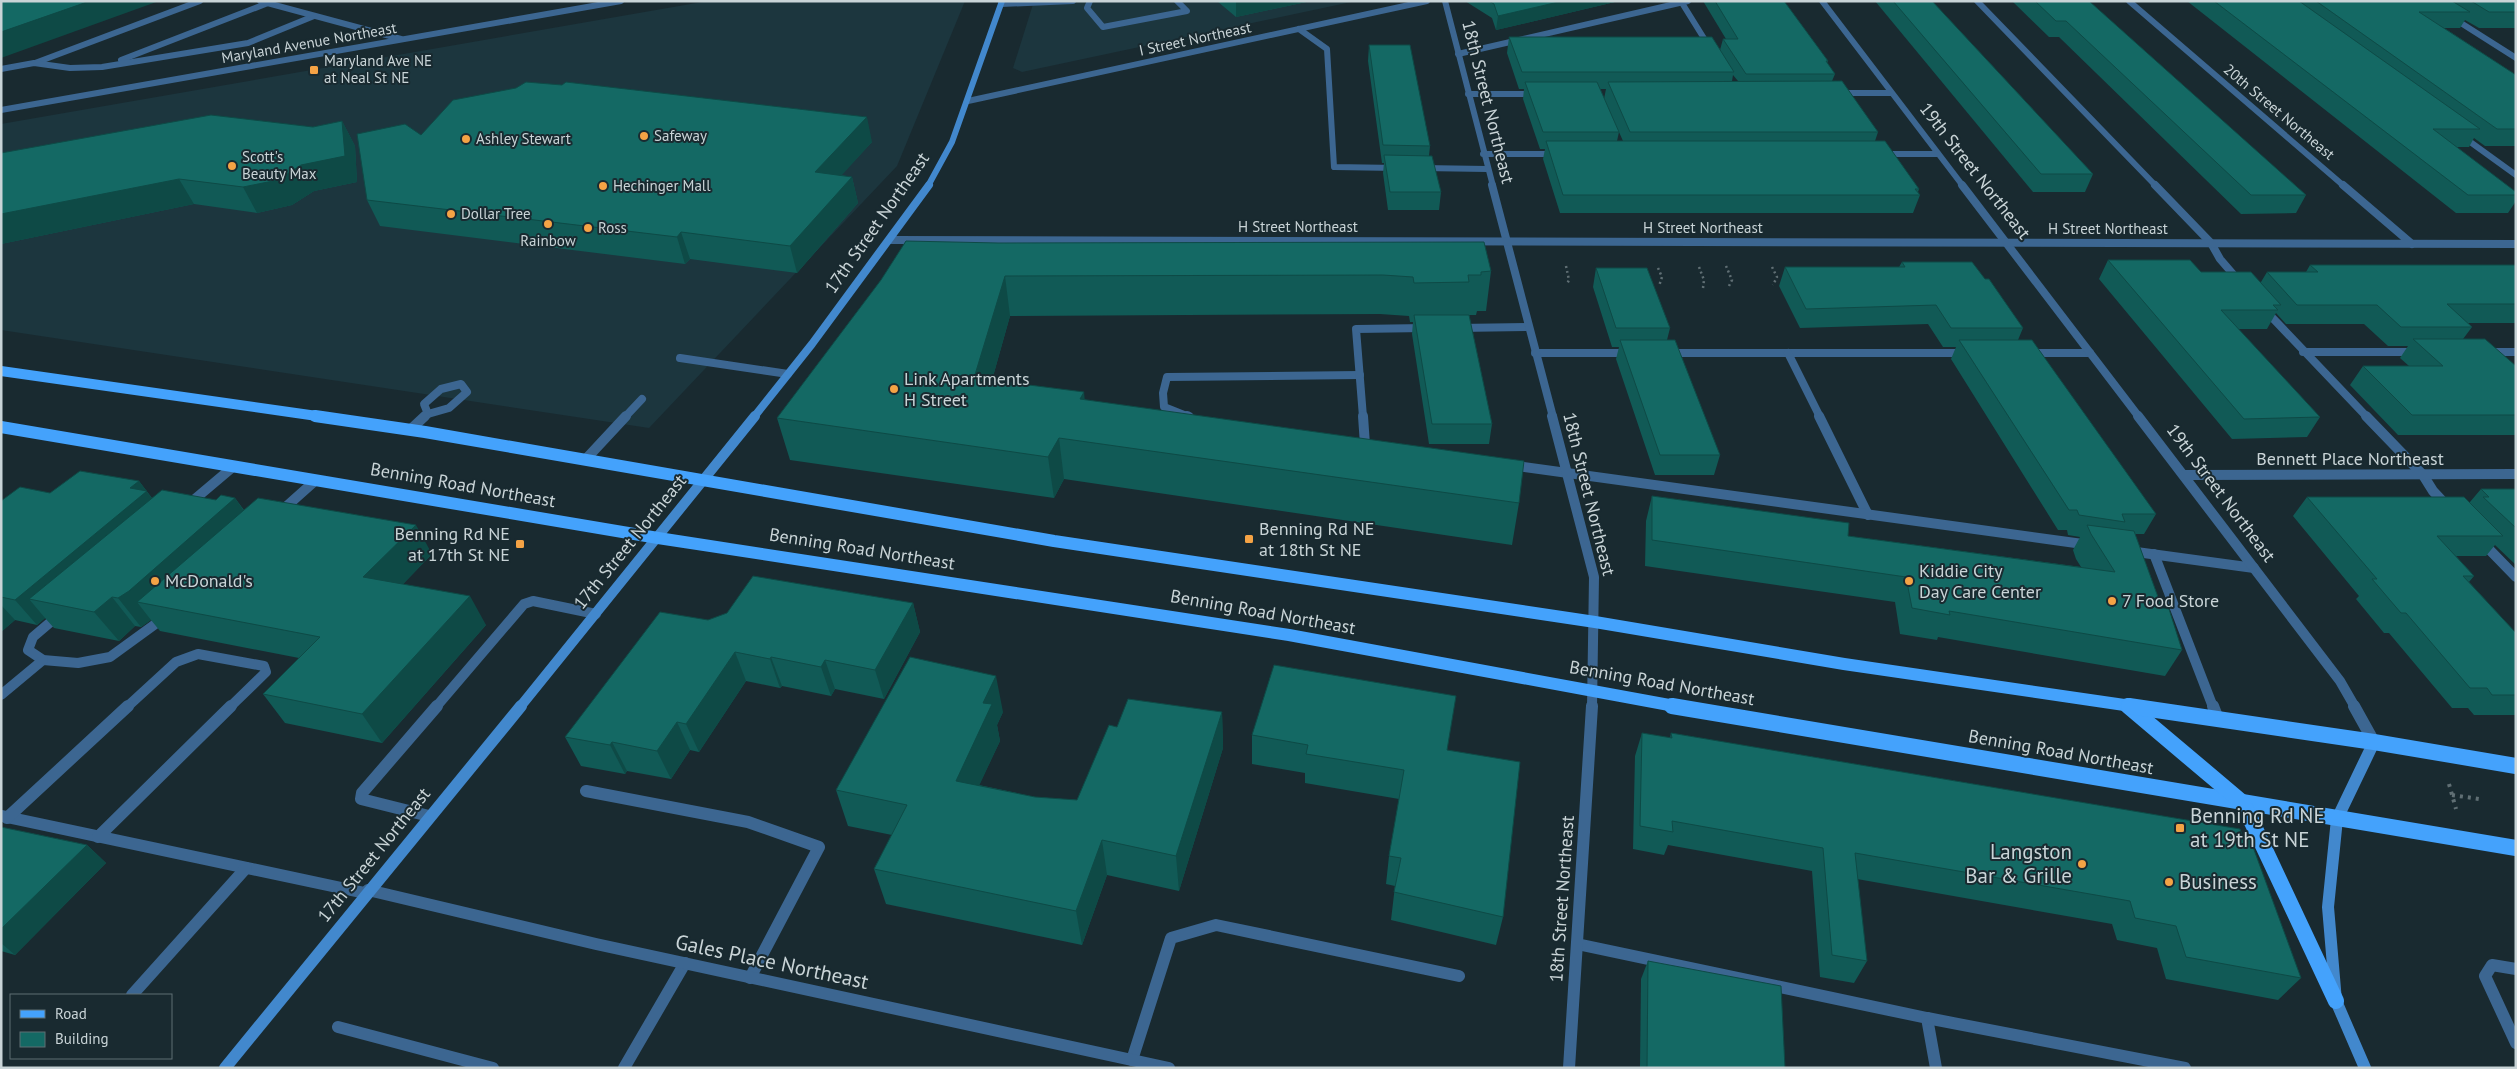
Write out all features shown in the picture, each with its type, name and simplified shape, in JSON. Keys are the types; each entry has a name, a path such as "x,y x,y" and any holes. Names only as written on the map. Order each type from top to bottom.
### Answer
{"main road":[{"name":"17th Street Northeast","path":"225,1068 658,538 788,374 890,240 935,176 952,142 1002,3"},
{"path":"1,371 410,430 1054,541 1595,622 1844,664 2374,742 2516,766"},
{"name":"Benning Road Northeast","path":"1,427 658,538 1288,635 1593,692 2516,848"},
{"path":"2128,706 2243,803 2365,1068"},
{"path":"2336,1002 2328,907 2337,819 2374,742"}],"street":[{"path":"1,69 34,63 200,1"},
{"path":"260,1 401,39"},
{"name":"Maryland Avenue Northeast","path":"1,110 582,5 621,1"},
{"path":"1002,3 1073,1"},
{"path":"1090,1 1086,8 1103,27 1187,11 1177,1"},
{"name":"I Street Northeast","path":"968,101 1427,1"},
{"name":"18th Street Northeast","path":"1445,1 1483,154 1594,576 1593,692 1569,1068"},
{"name":"19th Street Northeast","path":"1822,1 2340,681 2374,742"},
{"path":"1977,1 2211,243 2220,259 2245,288"},
{"name":"20th Street Northeast","path":"2129,1 2412,244"},
{"path":"1458,54 1685,2 1716,57"},
{"path":"102,67 268,3"},
{"path":"2443,12 2516,58"},
{"path":"34,63 70,68 102,67 248,43 314,16"},
{"path":"1299,29 1324,45 1327,49 1334,167 1488,169"},
{"path":"1827,93 1891,93"},
{"path":"1468,94 1548,94"},
{"path":"2453,129 2516,174"},
{"path":"1483,154 1567,154"},
{"path":"1876,154 1938,154"},
{"name":"H Street Northeast","path":"890,240 2516,244"},
{"path":"2258,302 2303,352 2423,475 2433,491 2454,513"},
{"path":"1384,448 1361,444 1360,375 1356,330 1528,327"},
{"path":"2303,352 2429,352"},
{"path":"2477,352 2516,352"},
{"path":"1535,353 1642,353"},
{"path":"1662,353 1972,353"},
{"path":"1788,353 1868,515"},
{"path":"2021,353 2090,353"},
{"path":"680,358 788,374"},
{"path":"1202,420 1185,416 1164,407 1164,393 1168,377 1360,375"},
{"path":"586,459 642,399"},
{"path":"410,430 428,414"},
{"path":"1498,464 2254,568"},
{"path":"180,512 234,466"},
{"name":"Bennett Place Northeast","path":"2184,475 2516,474"},
{"path":"272,520 316,480"},
{"path":"2474,534 2516,577"},
{"path":"2154,554 2218,719"},
{"path":"429,816 361,799 362,793 524,604 532,601 596,614"},
{"path":"70,606 33,637 28,650 43,660 78,663 110,658 170,612"},
{"path":"4,817 176,662 198,654 264,666 266,672 98,837"},
{"path":"1,695 43,660"},
{"path":"586,791 748,822 819,847 750,978"},
{"name":"Gales Place Northeast","path":"4,817 367,892 750,978 1169,1068"},
{"path":"133,994 246,868"},
{"path":"1132,1060 1171,938 1216,925 1459,976"},
{"path":"1577,944 1927,1018 2185,1068"},
{"path":"624,1068 685,963"},
{"path":"2516,969 2492,965 2485,976 2516,1044"},
{"path":"1927,1018 1936,1068"},
{"path":"338,1027 493,1068"}],"path":[{"path":"1565,259 1569,280 1567,284"},
{"path":"1656,260 1662,277 1659,286"},
{"path":"1696,260 1704,280 1703,288"},
{"path":"1723,260 1732,280 1728,288"},
{"path":"1768,260 1776,277 1773,285"},
{"path":"2447,779 2457,811"},
{"path":"2452,795 2479,798"}],"shaded area":[{"path":"708,1 965,1 897,166 649,428 1,330 1,124"},
{"path":"1034,1 1356,1 1022,72 1013,68"}],"building":[{"path":"1,1 90,1 1,32"},
{"path":"1489,1 1563,1 1498,16 1494,4"},
{"path":"1715,1 1784,1 1828,61 1826,61 1835,74 1746,74 1723,39 1738,39"},
{"path":"1893,1 1932,1 2093,174 2041,174"},
{"path":"2035,1 2089,1 2306,195 2251,195 2066,21 2056,21"},
{"path":"2214,1 2299,1 2480,129 2433,129 2516,192 2516,195 2468,195"},
{"path":"2316,1 2452,1 2470,12 2419,12 2516,75 2516,129 2497,129"},
{"path":"2471,1 2516,1 2516,12 2489,12"},
{"path":"1509,37 1712,37 1734,72 1522,72"},
{"path":"1369,45 1410,45 1430,146 1383,145"},
{"path":"1842,81 1878,132 1630,132 1608,82"},
{"path":"526,82 562,85 566,82 867,117 815,172 852,177 790,246 681,232 677,237 367,200 357,134 405,124 421,135 453,100 516,88"},
{"path":"1525,82 1597,82 1619,132 1543,132"},
{"path":"211,115 313,127 342,121 345,156 301,165 278,180 243,187 179,179 1,214 1,153"},
{"path":"1546,141 1885,141 1919,189 1915,189 1920,195 1563,195"},
{"path":"1384,155 1432,156 1441,192 1390,192"},
{"path":"906,241 998,243 1484,242 1491,271 1481,272 1481,275 1468,275 1469,282 1414,283 1413,277 1383,275 1005,276 974,378 1084,392 1080,399 1524,461 1519,503 1059,438 1048,457 777,418 881,280"},
{"path":"2108,260 2190,260 2201,272 2251,272 2281,305 2273,305 2278,310 2221,310 2320,417 2244,419"},
{"path":"1902,262 1972,262 1985,279 1989,279 2023,328 1951,328 1936,305 1806,309 1785,267 1905,267"},
{"path":"2310,265 2516,265 2516,304 2447,304 2472,327 2401,327 2377,305 2297,305 2267,272 2318,272"},
{"path":"1596,268 1647,268 1670,328 1616,328"},
{"path":"1414,315 1469,315 1492,424 1432,424"},
{"path":"2413,339 2485,339 2516,366 2516,415 2412,415 2363,366 2443,366"},
{"path":"1620,340 1675,340 1720,455 1660,455"},
{"path":"1959,340 2032,340 2156,514 2122,514 2125,522 2079,515 2077,510 2069,510"},
{"path":"80,471 139,481 130,488 147,491 15,600 1,597 1,501 20,487 50,493"},
{"path":"2481,489 2516,489 2516,528 2483,497 2489,497"},
{"path":"162,490 216,500 221,495 235,498 129,591 118,598 112,597 94,612 29,599"},
{"path":"1652,496 1849,523 1848,536 2115,572 2087,525 2134,531 2162,608 2169,609 2182,650 1949,611 1950,615 1912,608 1906,577 1652,540"},
{"path":"2307,497 2464,497 2503,536 2437,536 2474,576 2463,576 2516,633 2516,695 2492,695 2487,688 2470,688 2406,613 2401,613 2372,579 2377,579"},
{"path":"258,498 416,525 363,577 470,596 362,714 263,694 320,637 137,602"},
{"path":"753,576 913,603 875,670 825,660 821,667 735,652 686,724 677,722 657,751 612,742 610,745 565,737 660,612 708,620 727,613"},
{"path":"910,657 996,676 983,703 992,704 956,781 1035,797 1077,800 1109,725 1117,727 1128,699 1222,712 1176,856 1102,840 1076,911 874,869 907,805 836,790"},
{"path":"1274,665 1456,696 1447,750 1520,762 1503,917 1394,892 1401,858 1389,856 1404,770 1306,754 1308,745 1252,735"},
{"path":"1642,733 1672,738 1671,733 2240,829 2242,836 2249,836 2301,978 2186,957 2176,926 2135,918 2130,901 1855,853 1867,961 1832,955 1823,848 1672,821 1673,832 1640,826"},
{"path":"1,827 87,845 1,929"},
{"path":"1648,961 1781,986 1785,1068 1647,1068"}],"place":[{"name":"Maryland Ave NE at Neal St NE","path":"314,70"},
{"name":"Safeway","path":"644,136"},
{"name":"Ashley Stewart","path":"466,139"},
{"name":"Scott's Beauty Max","path":"232,166"},
{"name":"Hechinger Mall","path":"603,186"},
{"name":"Dollar Tree","path":"451,214"},
{"name":"Rainbow","path":"548,224"},
{"name":"Ross","path":"588,228"},
{"name":"Link Apartments H Street","path":"894,389"},
{"name":"Benning Rd NE at 18th St NE","path":"1249,539"},
{"name":"Benning Rd NE at 17th St NE","path":"520,544"},
{"name":"McDonald's","path":"155,581"},
{"name":"Kiddie City Day Care Center","path":"1909,581"},
{"name":"7 Food Store","path":"2112,601"},
{"name":"Benning Rd NE at 19th St NE","path":"2180,828"},
{"name":"Langston Bar & Grille","path":"2082,864"},
{"name":"Business","path":"2169,882"}]}
